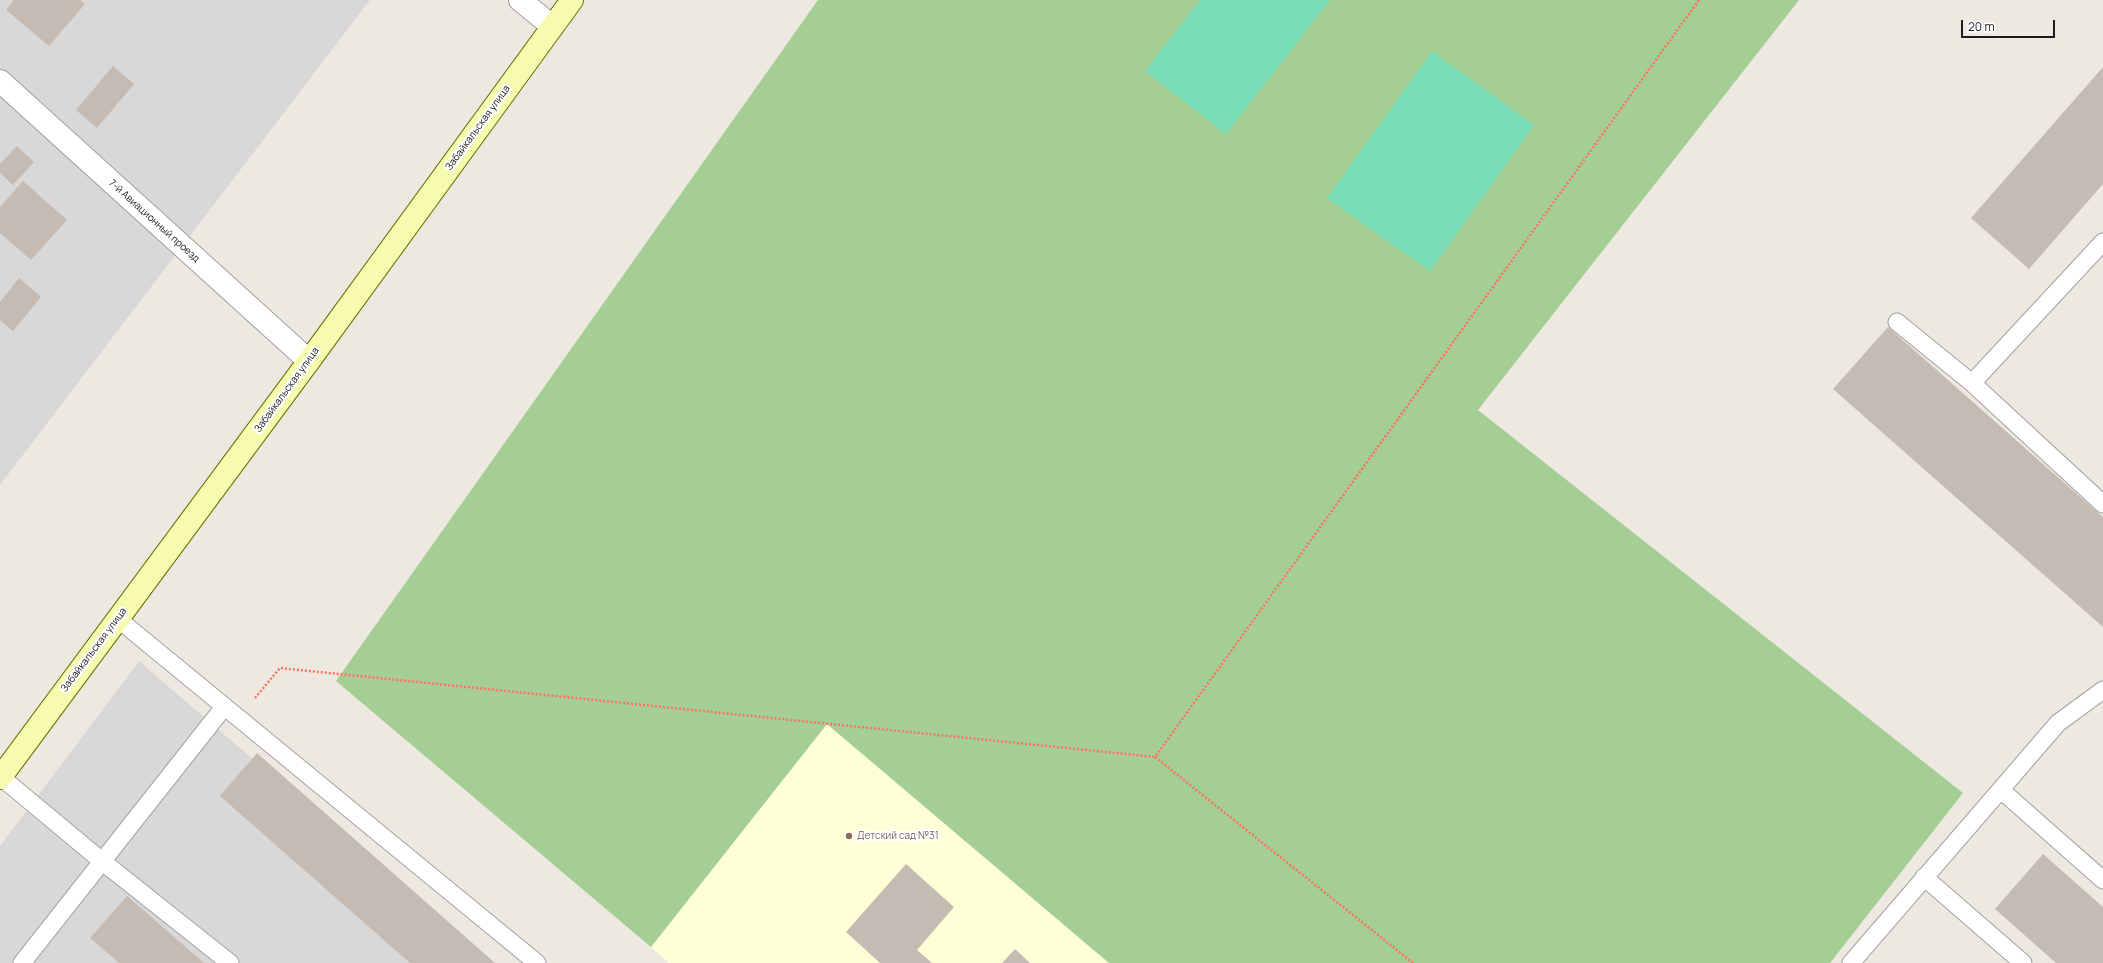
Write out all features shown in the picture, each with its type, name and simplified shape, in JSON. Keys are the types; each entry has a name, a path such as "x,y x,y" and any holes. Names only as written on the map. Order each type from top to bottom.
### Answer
{"street":[{"path":"520,0 552,26"},
{"name":"Забайкальская улица","path":"0,778 309,361 572,0"},
{"name":"7-й Авиационный проезд","path":"0,81 309,361"}],"lane":[{"path":"1972,383 2103,242"},
{"path":"1897,322 1972,383 2103,504"},
{"path":"118,619 537,963"},
{"path":"1851,963 2058,723 2103,690"},
{"path":"22,963 224,707"},
{"path":"0,778 230,963"},
{"path":"2000,790 2103,880"},
{"path":"1924,877 2023,963"}],"path":[{"path":"1155,757 1699,0"},
{"path":"238,719 280,668 1155,757 1413,963"}],"shaded area":[{"path":"0,0 370,0 0,485"},
{"path":"139,661 489,963 0,963 0,846"},
{"name":"Детский сад №31","path":"827,724 1109,963 669,963 651,947"}],"green space":[{"path":"818,0 1799,0 1478,410 1963,793 1830,963 1109,963 827,724 651,947 336,681"},
{"path":"1200,0 1330,0 1226,134 1145,71"},
{"path":"1432,51 1534,125 1430,271 1327,198"}],"building":[{"path":"14,0 80,0 85,4 49,46 6,10"},
{"path":"113,66 134,84 97,128 76,110"},
{"path":"2103,67 2103,184 2029,269 1971,218"},
{"path":"17,146 34,162 13,185 0,173 0,164"},
{"path":"23,181 67,220 31,260 0,233 0,207"},
{"path":"19,278 41,297 13,331 0,320 0,302"},
{"path":"1888,327 2103,517 2103,627 1833,389"},
{"path":"257,753 495,963 410,963 220,796"},
{"path":"2043,854 2103,907 2103,963 2056,963 1995,909"},
{"path":"906,864 954,907 917,950 932,963 880,963 846,932"},
{"path":"127,896 204,963 119,963 90,938"},
{"path":"1015,949 1030,963 1002,963"}],"place":[{"name":"Детский сад №31","path":"849,836"}]}
